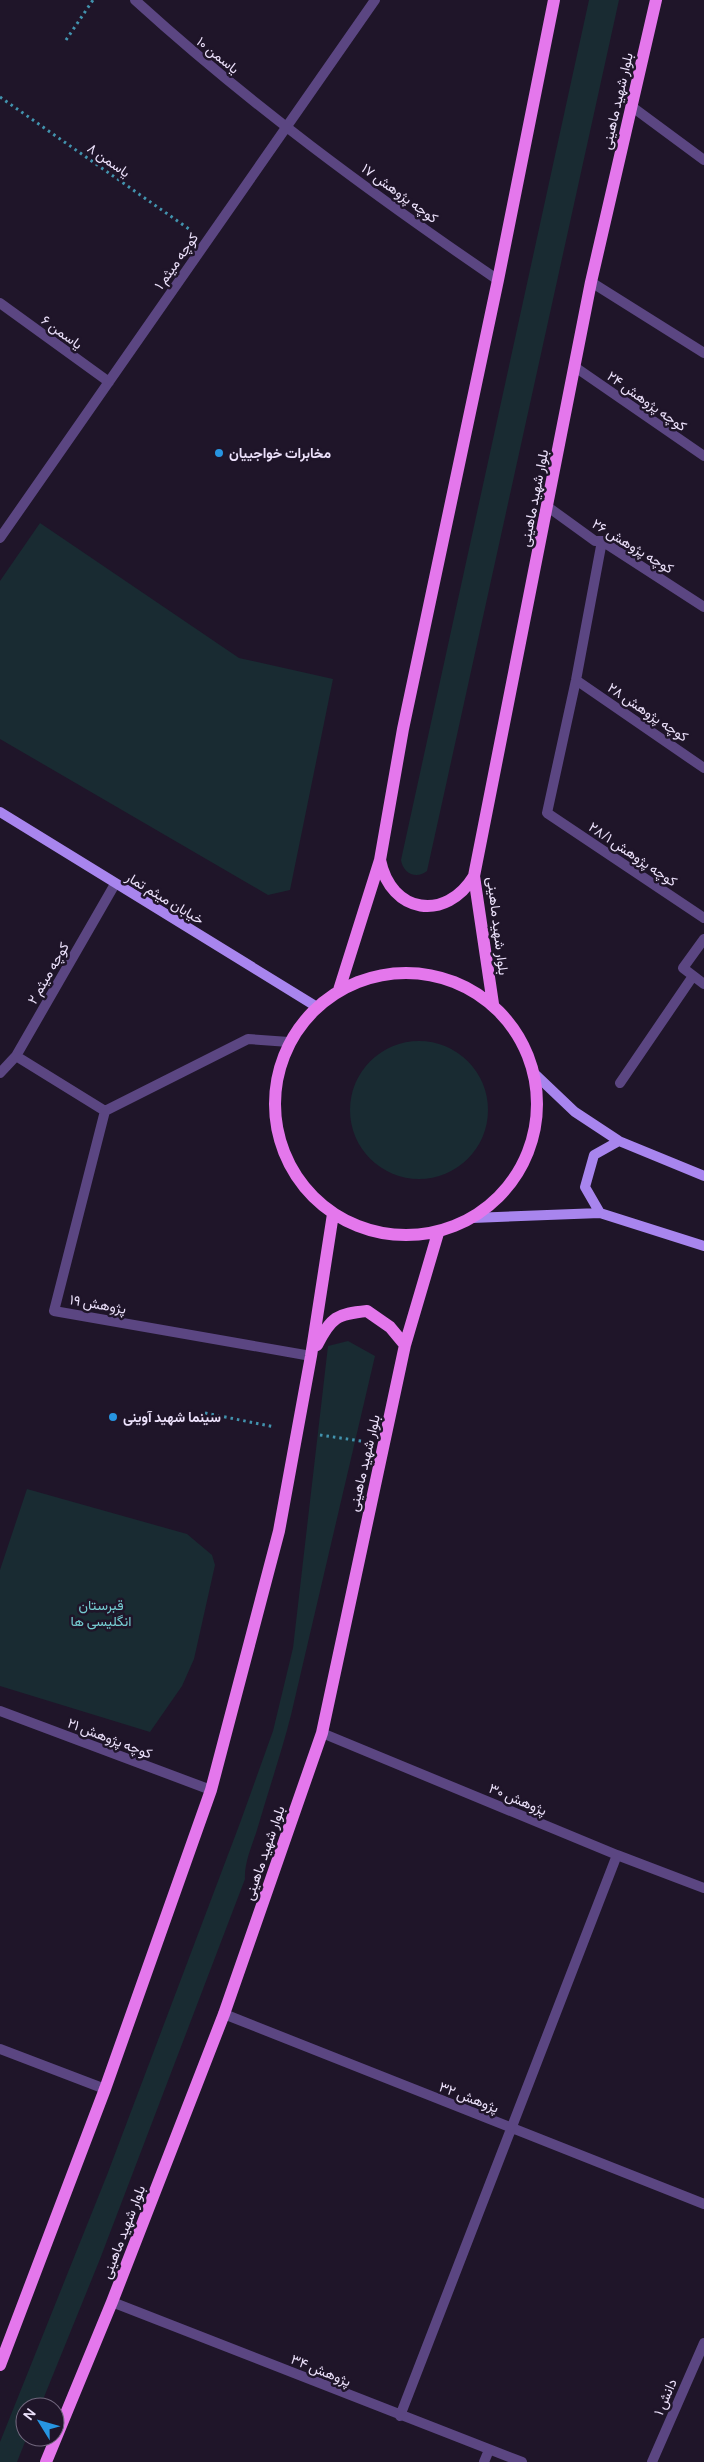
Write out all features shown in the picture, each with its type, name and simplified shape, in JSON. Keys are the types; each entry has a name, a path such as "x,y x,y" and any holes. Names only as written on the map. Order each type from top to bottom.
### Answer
{"main road":[{"path":"339,990 380,860 403,730 498,280 554,0"},
{"name":"بلوار شهید ماهینی","path":"493,1004 474,876 591,282 656,0"},
{"path":"380,860 383,875 390,888 401,898 414,904 428,907 443,905 456,898 467,888 474,876"},
{"path":"418,972 458,982 493,1004 520,1036 535,1074 538,1116 527,1157 504,1192 472,1218 438,1233 401,1236 366,1230 333,1214 306,1192 287,1163 276,1131 275,1086 289,1042 317,1007 339,990 377,975 418,972"},
{"path":"0,2365 105,2088 210,1790 279,1531 311,1356 333,1214"},
{"name":"بلوار شهید ماهینی","path":"46,2462 112,2302 224,2014 322,1733 405,1345 438,1233"},
{"path":"311,1356 324,1330 341,1314 367,1311 390,1327 405,1345"}],"street":[{"name":"یاسمن ۱۰","path":"135,0 182,43 287,127"},
{"name":"کوچه میثم ۱","path":"0,538 375,0"},
{"path":"631,106 704,160"},
{"name":"کوچه پژوهش ۱۷","path":"287,127 498,280"},
{"path":"591,282 704,353"},
{"name":"یاسمن ۶","path":"0,303 109,382"},
{"name":"کوچه پژوهش ۲۴","path":"575,367 620,400 704,456"},
{"name":"کوچه پژوهش ۲۶","path":"548,507 595,541 602,541 704,607"},
{"path":"576,680 602,541"},
{"name":"کوچه پژوهش ۲۸","path":"576,680 704,768"},
{"name":"کوچه پژوهش ۲۸/۱","path":"576,680 547,813 704,918"},
{"name":"خیابان میثم تمار","path":"0,812 317,1007"},
{"name":"کوچه میثم ۲","path":"0,1073 16,1056 115,884"},
{"path":"704,939 683,968 704,984"},
{"path":"620,1083 693,976"},
{"path":"16,1056 105,1111 248,1039 289,1042"},
{"path":"535,1074 574,1112 619,1141 704,1176"},
{"name":"پژوهش ۱۹","path":"105,1111 54,1311 311,1356"},
{"path":"600,1213 585,1188 594,1155 619,1141"},
{"path":"472,1218 600,1213 704,1246"},
{"name":"کوچه پژوهش ۲۱","path":"0,1711 210,1790"},
{"name":"پژوهش ۳۰","path":"322,1733 617,1855 704,1888"},
{"path":"400,2416 617,1855"},
{"name":"پژوهش ۳۲","path":"224,2014 704,2204"},
{"path":"0,2049 105,2088"},
{"name":"پژوهش ۳۴","path":"112,2302 522,2462"},
{"name":"دانش ۱","path":"652,2462 704,2343"},
{"path":"484,2462 489,2450"}],"path":[{"path":"66,40 93,0"},
{"name":"یاسمن ۸","path":"0,97 206,241"}],"green space":[{"path":"589,0 619,0 427,871 423,874 414,875 407,872 401,860"},
{"path":"40,523 239,658 333,679 290,890 268,895 0,739 0,581"},
{"path":"419,1041 445,1046 468,1061 483,1084 488,1110 483,1136 468,1159 445,1174 419,1179 393,1174 370,1159 355,1136 350,1110 355,1084 370,1061 393,1046"},
{"path":"348,1341 375,1356 291,1715 249,1855 245,1879 100,2259 44,2397 18,2397 107,2175 273,1731 293,1648 328,1346"},
{"name":"قبرستان انگلیسی ها","path":"27,1489 187,1534 212,1555 215,1565 194,1659 182,1686 150,1732 0,1686 0,1570"},
{"path":"15,2405 15,2447 23,2447 17,2462 0,2462 0,2442"}],"place":[{"name":"مخابرات خواجییان","path":"219,453"},
{"name":"سینما شهید آوینی","path":"113,1417"}]}
